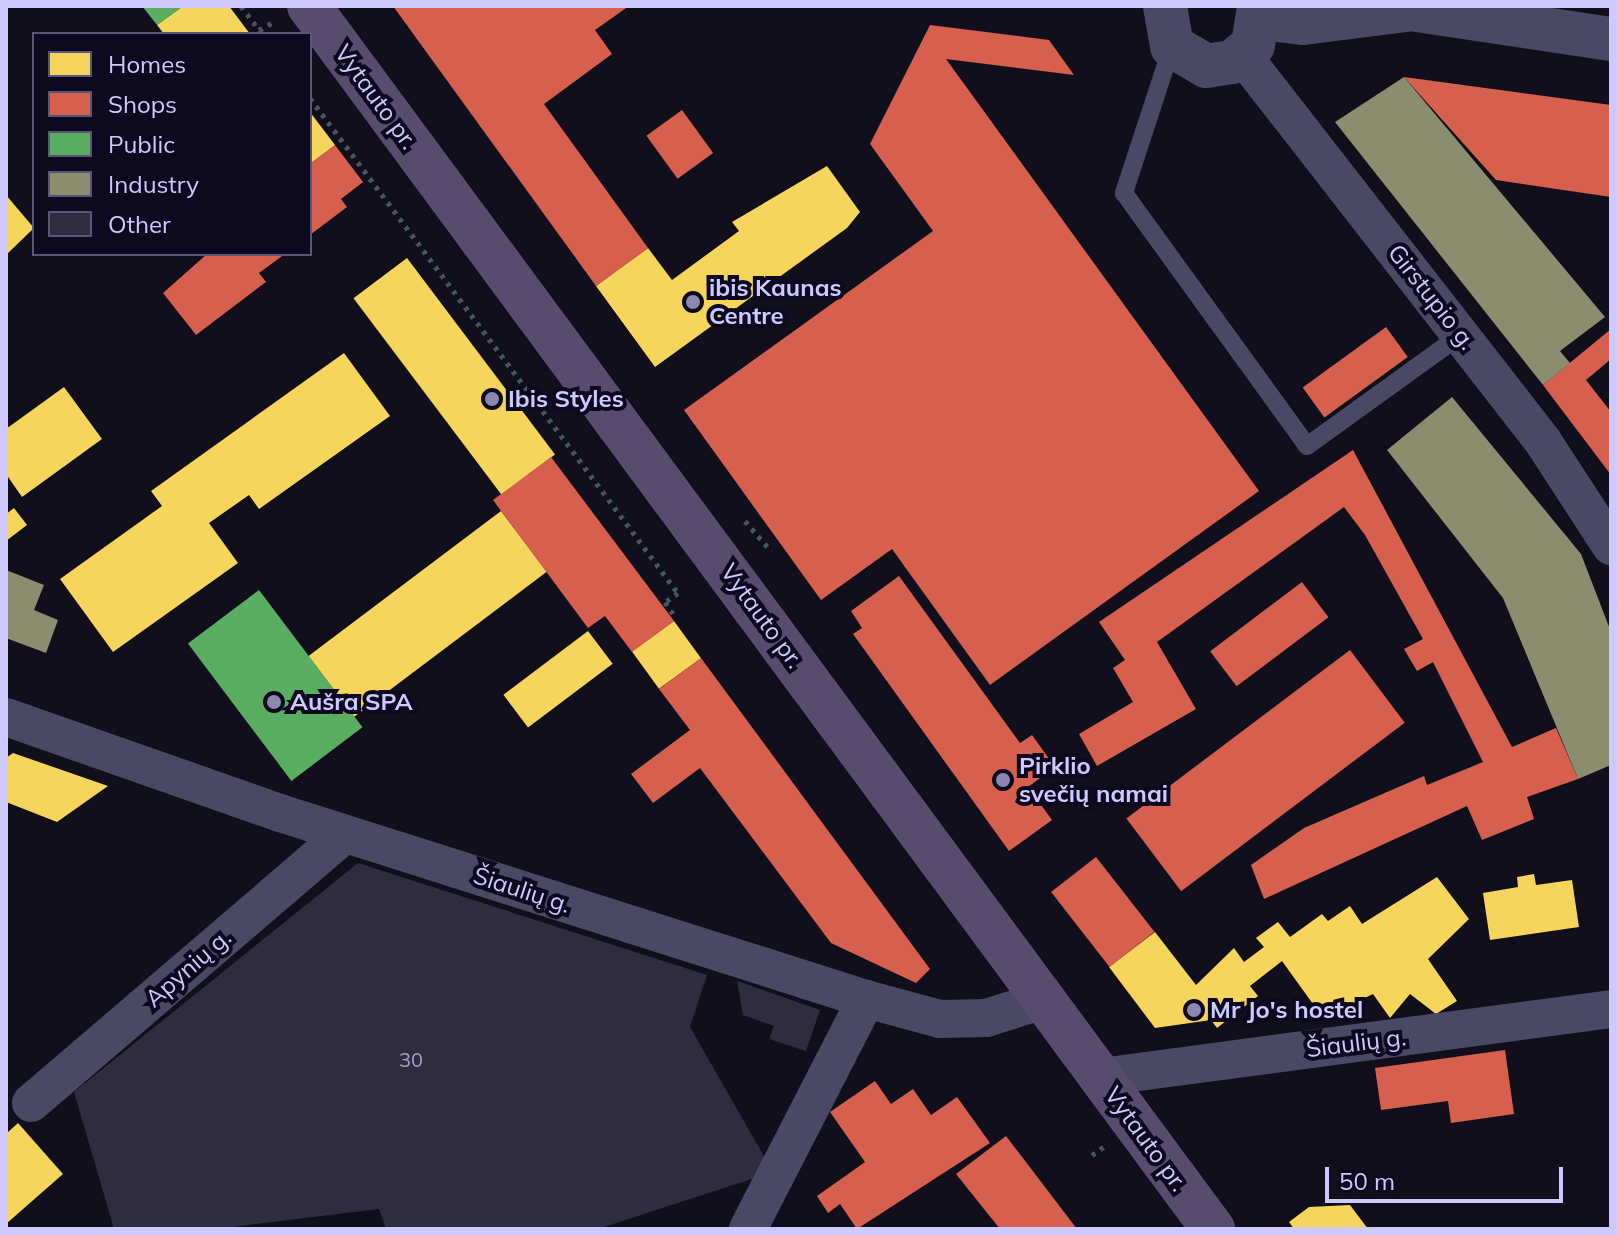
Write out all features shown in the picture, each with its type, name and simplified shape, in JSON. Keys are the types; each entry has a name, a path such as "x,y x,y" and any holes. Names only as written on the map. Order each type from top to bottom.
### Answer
{"main road":[{"name":"Vytauto pr.","path":"309,6 1213,1229"}],"street":[{"path":"1169,26 1206,66 1254,27 1303,23 1398,8 1611,39"},
{"name":"Girstupio g.","path":"1254,27 1461,335 1611,546"},
{"name":"Šiaulių g.","path":"6,717 345,834 866,999 940,1019 986,1018 1044,1000"},
{"name":"Apynių g.","path":"31,1103 345,834"},
{"path":"748,1229 866,999"},
{"name":"Šiaulių g.","path":"1101,1077 1611,1009"}],"lane":[{"path":"1169,26 1124,193 1307,446 1461,335"}],"path":[{"path":"241,6 260,32"},
{"path":"312,101 678,593 665,602 675,617"},
{"path":"745,521 771,551"}],"building: Homes":[{"path":"183,6 229,6 248,32 162,32 157,25"},
{"path":"312,115 335,145 312,162"},
{"path":"827,166 860,212 847,228 655,367 596,286 648,248 672,280 739,231 732,222"},
{"path":"6,195 32,226 32,230 6,255"},
{"path":"407,258 555,454 502,495 353,298"},
{"path":"344,353 390,416 259,509 249,495 209,523 238,563 113,652 60,579 162,506 151,491"},
{"path":"64,387 102,439 22,497 6,474 6,429"},
{"path":"14,508 27,525 6,541 6,514"},
{"path":"501,511 547,572 354,717 309,656"},
{"path":"674,621 701,658 659,689 632,652"},
{"path":"588,631 613,664 528,728 503,695"},
{"path":"13,753 108,786 57,822 6,802 6,758"},
{"path":"1534,874 1536,885 1572,880 1579,927 1490,940 1483,893 1518,887 1517,877"},
{"path":"1437,877 1469,919 1428,959 1457,1001 1436,1014 1410,994 1390,1018 1373,994 1331,1014 1318,1011 1282,961 1250,986 1258,996 1217,1028 1211,1020 1155,1028 1109,967 1155,932 1196,985 1234,948 1244,962 1264,947 1256,938 1278,922 1290,937 1322,914 1328,921 1350,906 1362,924"},
{"path":"18,1123 63,1174 6,1224 6,1134"},
{"path":"1350,1205 1368,1229 1294,1229 1289,1222 1309,1207"}],"building: Shops":[{"path":"393,6 629,6 595,30 612,54 544,104 648,248 596,286"},
{"path":"930,25 1049,40 1074,75 946,59 1259,491 990,685 892,549 821,600 684,410 933,231 870,144"},
{"path":"1404,77 1611,105 1611,197 1496,180"},
{"path":"682,110 713,153 678,179 646,136"},
{"path":"335,145 363,182 341,199 347,207 312,233 312,162"},
{"path":"205,256 282,256 259,273 266,282 196,335 163,293"},
{"path":"1386,327 1408,357 1324,417 1303,388"},
{"path":"1611,329 1611,359 1586,380 1611,412 1611,475 1543,385"},
{"path":"1353,450 1512,747 1556,728 1578,779 1527,797 1534,819 1482,840 1467,806 1264,899 1251,865 1304,828 1424,776 1427,785 1483,762 1433,662 1417,671 1404,649 1423,639 1365,535 1344,507 1157,642 1196,709 1097,766 1079,734 1133,702 1113,668 1125,660 1099,622"},
{"path":"551,457 674,621 632,652 605,616 588,628 493,500"},
{"path":"899,576 1020,743 1032,735 1055,767 1028,787 1052,820 1009,851 853,634 862,628 851,611"},
{"path":"1302,582 1328,617 1237,686 1210,651"},
{"path":"1350,650 1405,723 1181,891 1126,819"},
{"path":"701,658 930,969 916,983 831,943 700,768 653,803 631,774 690,730 659,689"},
{"path":"1096,857 1154,932 1110,967 1051,892"},
{"path":"1505,1050 1514,1114 1451,1123 1448,1101 1381,1110 1375,1068"},
{"path":"875,1081 891,1104 913,1089 931,1115 957,1097 990,1143 857,1229 840,1204 828,1213 817,1196 865,1162 830,1112"},
{"path":"1006,1136 1077,1229 1000,1229 956,1174"}],"building: Public":[{"path":"142,6 183,6 157,25"},
{"path":"259,590 363,727 291,781 188,644"}],"building: Industry":[{"path":"1404,77 1605,317 1560,351 1570,363 1543,385 1335,122"},
{"path":"1452,397 1581,554 1611,632 1611,765 1578,779 1503,598 1387,450"},
{"path":"6,570 44,585 34,610 58,620 46,653 6,638"}],"building: Other":[{"path":"358,863 707,975 690,1027 773,1172 598,1229 386,1229 379,1209 216,1229 114,1229 74,1092"},
{"path":"737,981 820,1010 806,1051 769,1039 774,1026 743,1015"}],"place":[{"name":"ibis Kaunas Centre","path":"693,302"},
{"name":"Ibis Styles","path":"492,399"},
{"name":"Aušra SPA","path":"274,702"},
{"name":"Pirklio svečių namai","path":"1003,780"},
{"name":"Mr Jo's hostel","path":"1194,1010"}]}
